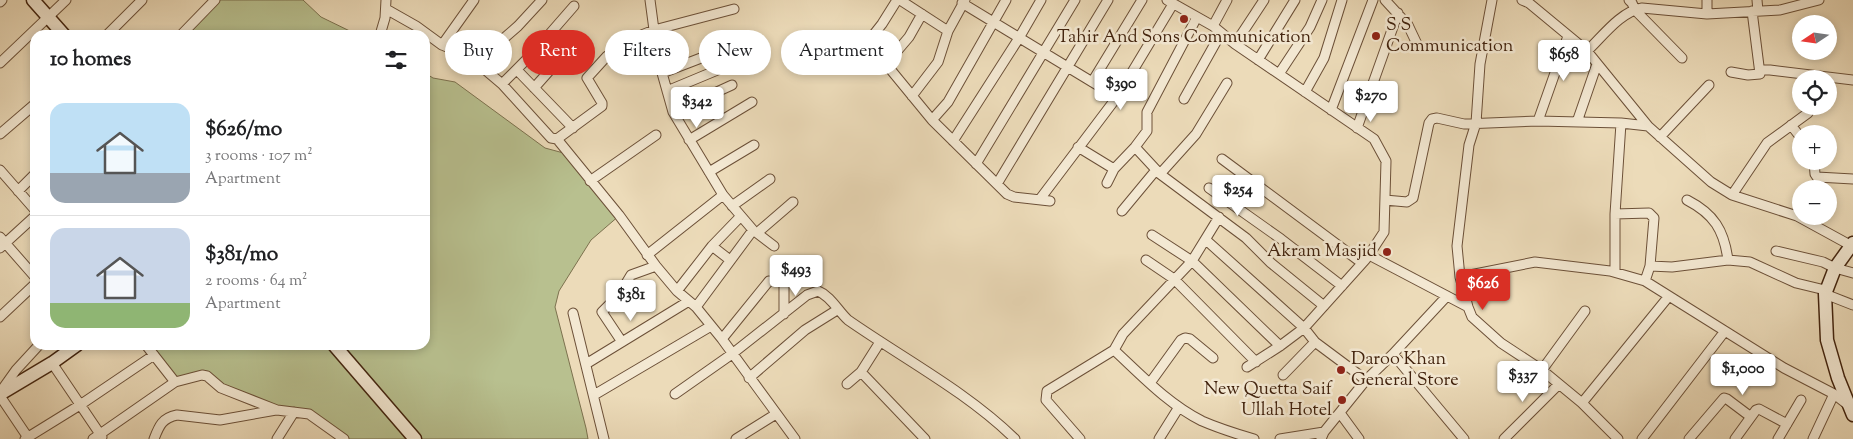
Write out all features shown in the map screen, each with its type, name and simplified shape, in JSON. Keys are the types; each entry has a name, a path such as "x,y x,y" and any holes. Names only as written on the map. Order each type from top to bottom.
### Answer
{"main road":[{"path":"33,0 60,30"},
{"path":"1852,244 1835,268 1825,292 1827,340 1838,378 1852,409"},
{"path":"0,394 70,350"},
{"path":"338,350 415,439"}],"street":[{"path":"34,30 66,0"},
{"path":"114,30 142,0"},
{"path":"186,30 215,0"},
{"path":"442,45 474,0"},
{"path":"512,31 542,0"},
{"path":"650,0 654,30 734,9"},
{"path":"877,30 898,0 948,31"},
{"path":"912,8 919,0"},
{"path":"932,120 948,102 1006,0"},
{"path":"953,141 1041,0"},
{"path":"976,164 1075,0"},
{"path":"997,184 1108,0"},
{"path":"1092,82 1142,0"},
{"path":"1213,26 1227,0"},
{"path":"1236,44 1264,0"},
{"path":"1258,60 1295,0"},
{"path":"1279,74 1310,27 1322,0"},
{"path":"1305,92 1324,58 1342,0"},
{"path":"1331,110 1373,0"},
{"path":"1385,0 1408,24 1417,44"},
{"path":"1492,0 1480,64 1476,123 1469,145 1458,246 1460,277 1468,306 1472,317 1501,343 1542,370 1582,403 1618,439"},
{"path":"1628,0 1632,3 1635,10 1682,58"},
{"path":"1707,0 1707,14"},
{"path":"1731,72 1757,76 1760,70 1755,11 1758,0"},
{"path":"1587,51 1623,16 1642,8 1707,14 1780,10 1819,0"},
{"path":"1528,1 1587,51 1648,126 1711,182 1732,195 1797,216 1852,244"},
{"path":"912,96 938,62 948,31 964,2 993,22 1117,97"},
{"path":"1040,199 1117,97 1170,2 1213,26 1258,60 1374,139 1386,161 1384,232 1369,256 1304,328 1247,367"},
{"path":"381,30 386,5 421,30"},
{"path":"502,84 518,70 574,6"},
{"path":"1358,128 1398,12"},
{"path":"902,45 922,14"},
{"path":"1107,183 1114,169 1147,131 1147,112 1197,17"},
{"path":"1184,99 1221,33"},
{"path":"0,63 30,34"},
{"path":"430,36 445,46"},
{"path":"1538,121 1568,36"},
{"path":"557,140 602,106 587,78 605,58"},
{"path":"1577,122 1597,64"},
{"path":"518,70 573,128"},
{"path":"1760,70 1853,80"},
{"path":"491,75 502,84 551,138 557,140 619,215 656,266 722,339 795,439"},
{"path":"534,88 546,75"},
{"path":"663,75 674,112 709,172 732,206 755,232 774,246"},
{"path":"667,91 705,75"},
{"path":"895,75 932,120 1007,194 1050,201"},
{"path":"1122,212 1196,134 1227,83"},
{"path":"1660,137 1709,84"},
{"path":"674,112 732,85"},
{"path":"689,140 752,102"},
{"path":"0,134 30,108"},
{"path":"1732,195 1768,143 1805,115"},
{"path":"1385,200 1407,202 1413,198 1429,123 1432,119 1437,118 1464,124 1538,121 1621,123 1648,126"},
{"path":"1615,272 1615,214 1621,123"},
{"path":"590,181 656,135"},
{"path":"709,172 754,145"},
{"path":"1078,147 1114,169"},
{"path":"1135,147 1158,172 1246,238 1271,263 1324,306"},
{"path":"1222,159 1362,263"},
{"path":"0,170 30,204"},
{"path":"1815,170 1817,177 1853,179"},
{"path":"18,190 30,179"},
{"path":"732,206 770,179"},
{"path":"1209,188 1282,239 1342,286"},
{"path":"647,255 724,195"},
{"path":"1687,200 1702,208 1721,230 1726,242 1728,260"},
{"path":"586,364 692,304 755,232 793,202"},
{"path":"1615,214 1650,213 1652,215 1650,266 1645,281"},
{"path":"677,291 712,246 741,216"},
{"path":"1080,439 1046,400 1047,391 1114,350 1123,334 1192,261 1219,218"},
{"path":"30,220 2,243 30,272"},
{"path":"1152,235 1192,261 1280,346"},
{"path":"1206,240 1304,328 1315,342 1366,380"},
{"path":"712,246 730,260"},
{"path":"1776,251 1823,262 1835,268 1853,273"},
{"path":"1369,256 1468,306"},
{"path":"1146,260 1174,279 1256,362"},
{"path":"1650,266 1672,266 1728,260 1750,262 1796,283 1825,292 1853,306"},
{"path":"1460,277 1535,262 1615,272 1645,281 1784,368 1834,394 1852,409"},
{"path":"622,342 602,312 619,295 631,275 656,266"},
{"path":"784,280 784,314"},
{"path":"722,339 769,281"},
{"path":"0,317 30,289"},
{"path":"675,394 732,354 807,295 818,291 830,298 837,310 848,320 946,384 1015,439"},
{"path":"1280,439 1322,436 1366,380 1447,296"},
{"path":"1582,403 1668,296"},
{"path":"749,378 805,330 837,310"},
{"path":"1542,370 1585,311"},
{"path":"573,313 604,439"},
{"path":"594,395 711,326"},
{"path":"1642,439 1724,331"},
{"path":"1150,383 1181,340 1186,338 1190,339 1213,358"},
{"path":"847,384 861,372 880,342"},
{"path":"1283,375 1315,342"},
{"path":"34,350 16,370 0,394 27,438 154,355"},
{"path":"150,350 175,382"},
{"path":"1114,350 1180,407 1203,421 1254,439"},
{"path":"1393,354 1464,439"},
{"path":"52,363 99,437 175,382 196,375 207,376 221,388 277,410 309,414 338,437"},
{"path":"861,372 925,439"},
{"path":"1504,439 1559,384"},
{"path":"1813,439 1834,394"},
{"path":"1690,439 1724,398 1752,417"},
{"path":"1778,439 1801,400"},
{"path":"1159,439 1180,407"},
{"path":"1735,439 1756,410 1762,409 1787,424"},
{"path":"154,439 163,420 170,416 177,415 220,420 277,410"},
{"path":"277,439 294,412"},
{"path":"1340,413 1359,439"},
{"path":"739,438 776,414"}],"green space":[{"path":"215,0 303,0 321,17 348,30 184,30"},
{"path":"430,76 455,82 545,148 571,155 620,215 591,240 559,291 555,307 588,439 342,439 308,414 276,411 206,377 174,382 149,350 430,350"}],"place":[{"name":"Tahir And Sons Communication","path":"1184,19"},
{"name":"S S Communication","path":"1376,36"},
{"name":"Akram Masjid","path":"1387,252"},
{"name":"Daroo Khan General Store","path":"1341,370"},
{"name":"New Quetta Saif Ullah Hotel","path":"1342,400"}]}
